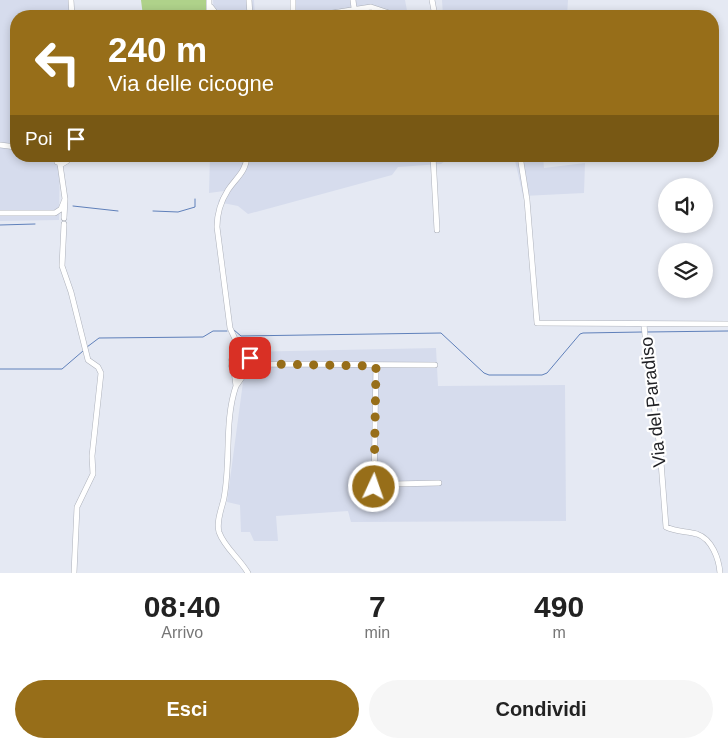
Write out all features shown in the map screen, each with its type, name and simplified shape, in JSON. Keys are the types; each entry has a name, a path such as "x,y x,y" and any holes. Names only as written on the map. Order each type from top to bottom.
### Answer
{"street":[{"path":"353,0 354,8"},
{"path":"344,10 376,7 383,10"},
{"path":"66,162 63,173 65,199 62,266 88,360 100,370 101,382 92,456 93,474 77,507 74,573"},
{"path":"246,162 245,169 224,198 219,211 217,227 229,319 236,341 236,354 231,361 237,378 231,400 226,488 218,524 224,541 241,560 248,573"},
{"path":"433,162 437,230"},
{"name":"Via del Paradiso","path":"521,162 535,279 536,321 542,325 645,326 660,449 666,527 672,530 699,535 707,541 716,555 720,573"},
{"path":"0,213 55,213 61,209 65,199"},
{"path":"645,326 728,324"},
{"path":"236,341 248,356 248,371 236,386"},
{"path":"236,354 248,356 265,364"},
{"path":"234,371 248,371 265,364 435,365"},
{"path":"376,366 374,495 378,500 392,499 394,484"},
{"path":"375,480 394,484 439,483"}],"shaded area":[{"path":"0,0 74,0 74,10 10,10 10,162 60,162 59,220 0,221"},
{"path":"213,0 254,0 255,10 214,10"},
{"path":"295,0 405,0 407,10 366,10 296,10"},
{"path":"442,0 568,0 567,10 443,10"},
{"path":"210,162 444,162 441,164 398,167 392,175 248,214 238,206 218,202 224,191 209,193"},
{"path":"515,162 544,162 544,168 585,163 584,193 523,196"},
{"path":"436,348 438,386 565,385 566,521 351,522 348,511 276,516 278,541 254,541 250,532 241,532 240,505 227,502 247,352"}],"green space":[{"path":"141,0 206,0 207,10 142,10"},
{"path":"241,355 249,363 241,371 233,363"}],"waterway":[{"path":"153,211 178,212 195,207 195,199"},
{"path":"73,206 118,211"},
{"path":"0,225 35,224"},
{"path":"234,330 241,336 441,333 484,373 489,375 542,375 547,373 580,334 583,333 643,332"},
{"path":"87,347 99,338 203,337 213,331 227,331"},
{"path":"647,332 728,331"},
{"path":"0,369 62,369 83,351"}],"route":[{"path":"250,358 257,363 265,364 376,366 374,487"}]}
